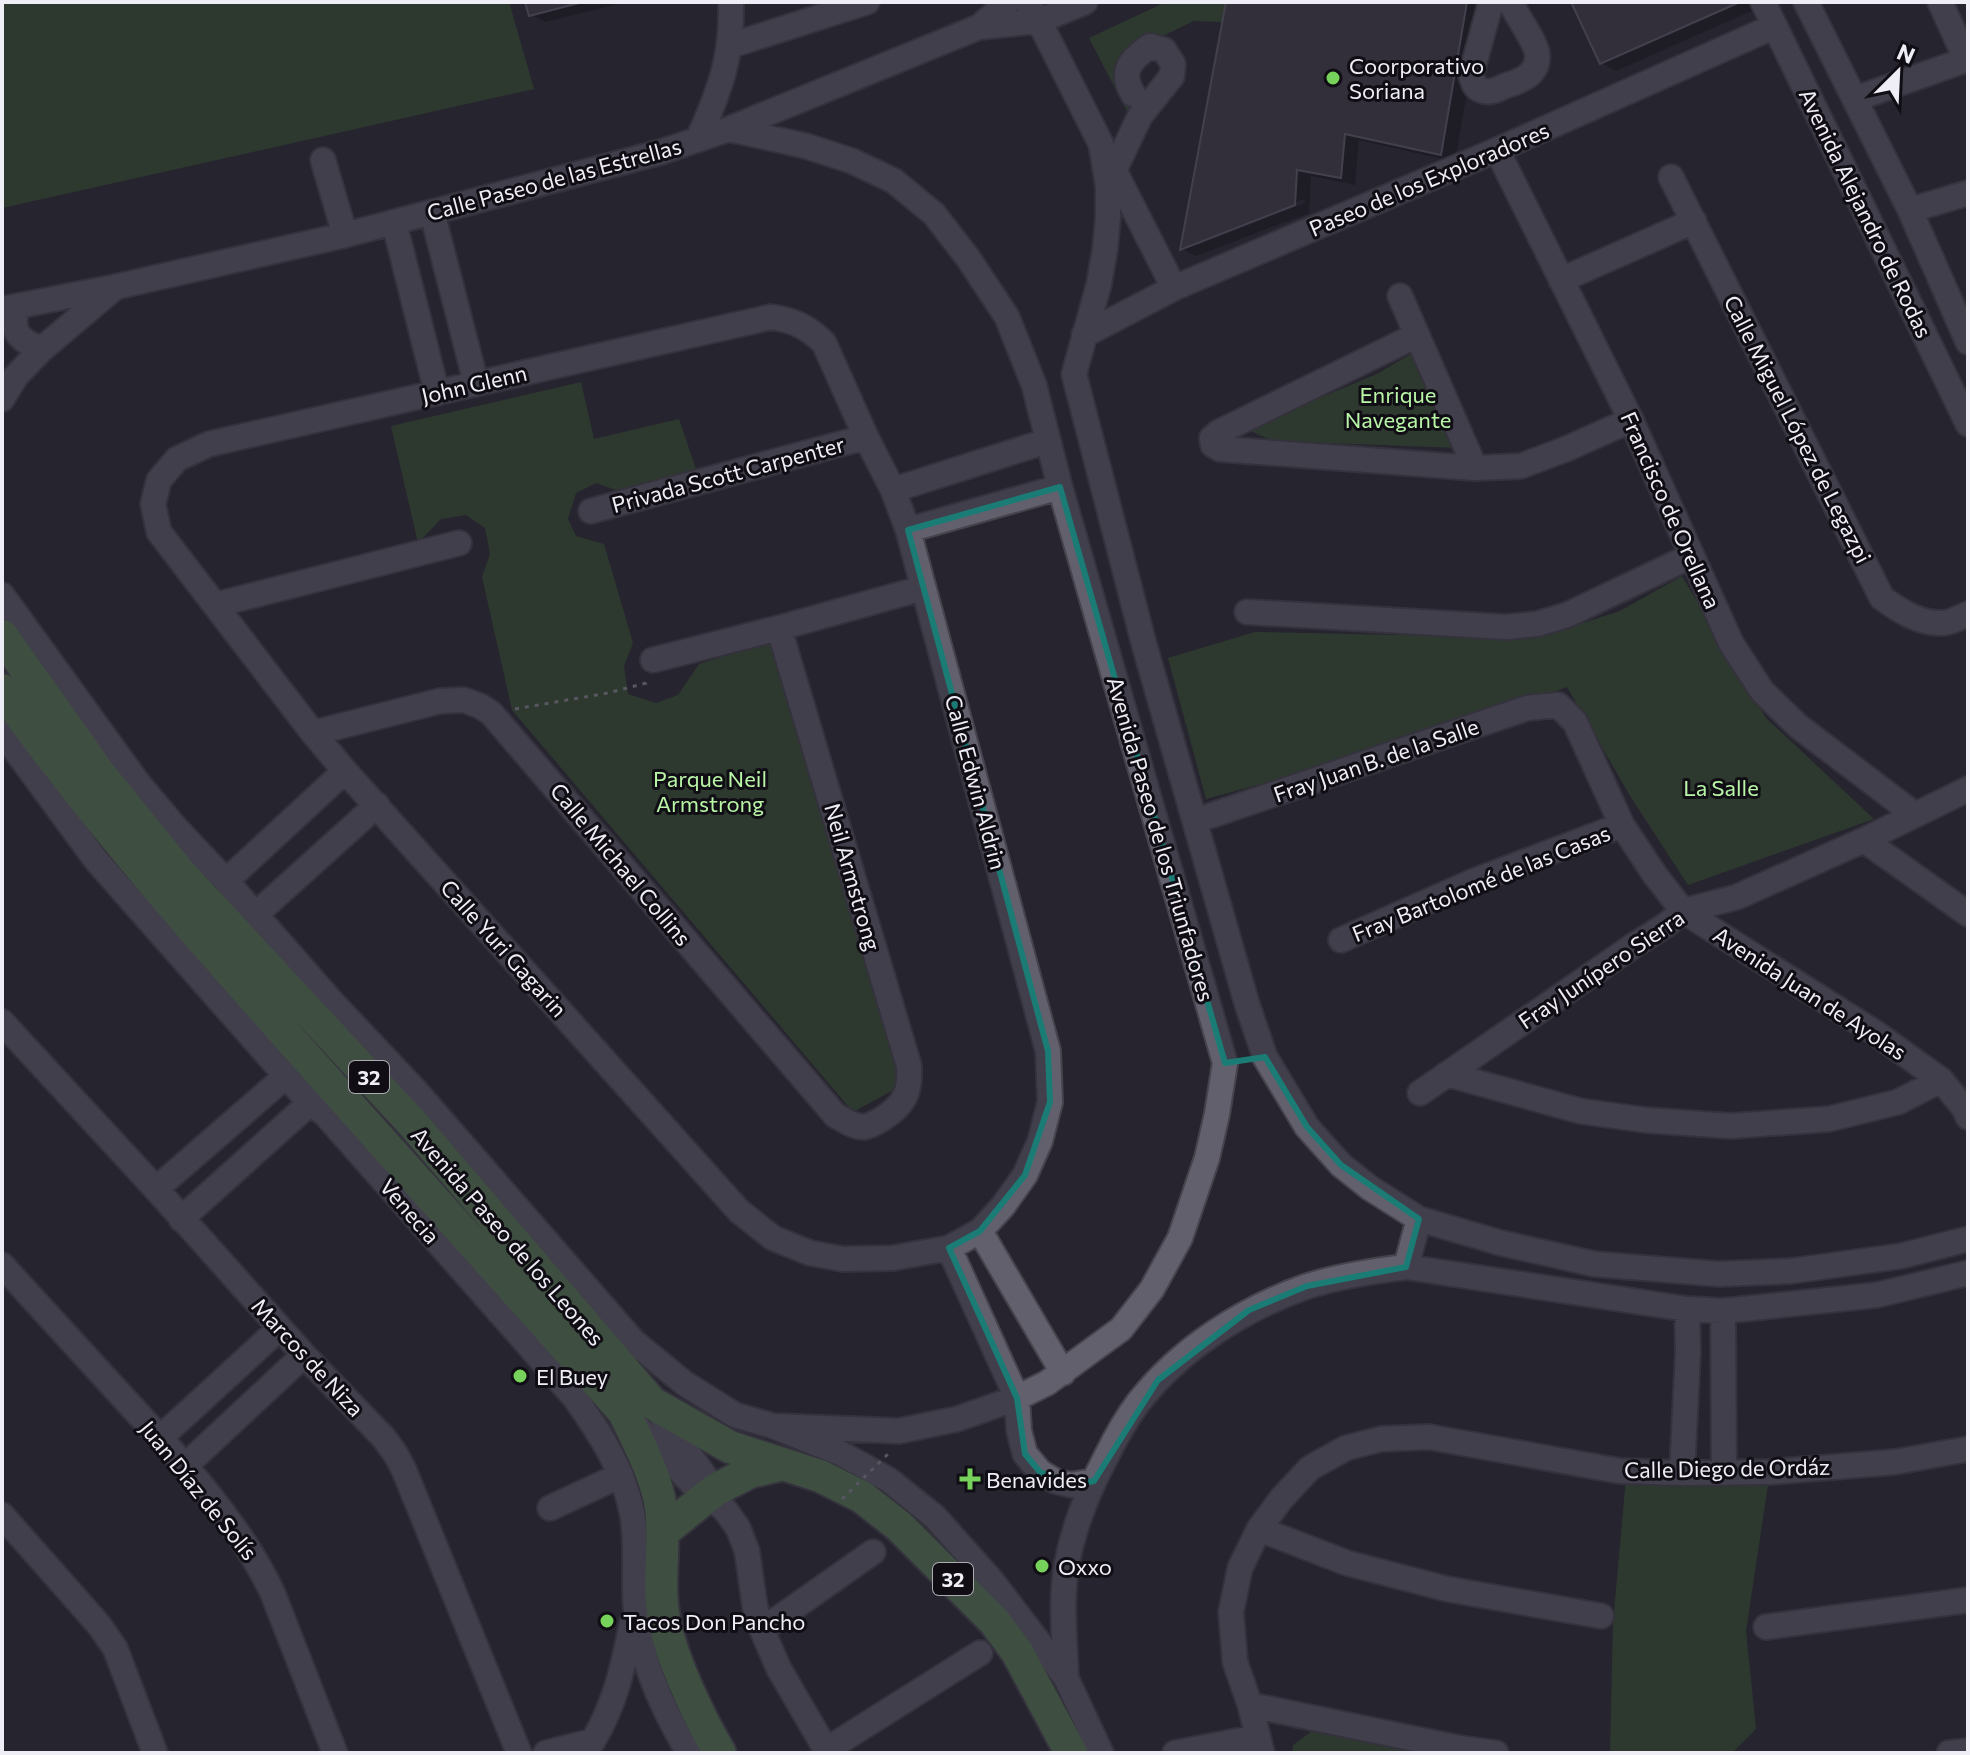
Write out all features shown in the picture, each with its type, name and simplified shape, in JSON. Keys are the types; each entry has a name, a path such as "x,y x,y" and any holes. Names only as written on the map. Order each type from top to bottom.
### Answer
{"main road":[{"name":"Avenida Paseo de los Leones","path":"2,636 99,773 180,873 408,1119 638,1407 661,1508 663,1616 669,1639 702,1720 720,1753"},
{"name":"Avenida Paseo de los Leones","path":"2,690 125,851 207,947 447,1215 638,1407 730,1447 820,1476 862,1497 899,1526 994,1621 1017,1652 1071,1753"},
{"path":"332,1002 408,1119 498,1186"},
{"path":"318,1108 447,1215"},
{"path":"663,1532 750,1472 780,1465"}],"street":[{"path":"729,46 867,2"},
{"name":"Calle Paseo de las Estrellas","path":"10,308 345,235 661,152 729,129 979,27 1001,10 1033,11 1085,2"},
{"path":"1491,2 1471,75 1480,90 1492,92 1523,80 1532,73 1536,64 1537,51 1510,2"},
{"name":"Avenida Alejandro de Rodas","path":"1763,2 1968,424"},
{"name":"Avenida Alejandro de Rodas","path":"1806,2 1910,210 1966,334"},
{"path":"1855,99 1967,59 1940,2"},
{"path":"698,139 712,109 729,46 731,5"},
{"name":"Avenida Paseo de los Triunfadores","path":"1033,11 1101,144 1108,186 1108,217 1099,284 1074,374 1144,644 1247,1004 1265,1057 1307,1127 1341,1165 1370,1188 1419,1219 1501,1243 1594,1264 1719,1274 1791,1271 1901,1256 1968,1239"},
{"name":"Paseo de los Exploradores","path":"1084,335 1174,288 1497,150 1775,26"},
{"path":"1114,171 1140,116 1172,76 1173,64 1164,50 1150,46 1134,57 1128,68 1126,83 1133,94"},
{"name":"Avenida Paseo de los Triunfadores","path":"729,129 806,146 852,161 894,181 934,214 1007,317 1034,385 1047,441 1225,1063 1207,1158 1180,1238 1152,1289 1121,1329 1047,1383 1017,1398 957,1419 899,1431 773,1426"},
{"path":"1101,144 1174,288"},
{"name":"Francisco de Orellana","path":"1497,150 1631,420 1731,643 1762,691 1798,726 1914,814"},
{"path":"323,160 345,235"},
{"name":"Calle Miguel López de Legazpi","path":"1671,177 1882,598 1913,617 1930,622 1946,623 1968,614"},
{"path":"1910,210 1968,193"},
{"path":"432,212 476,383"},
{"path":"1561,280 1694,221"},
{"path":"394,222 437,393"},
{"name":"Calle Paseo de las Estrellas","path":"2,399 16,376 42,349 115,287"},
{"path":"1400,296 1475,468"},
{"path":"10,308 15,314 16,331 21,339 42,349"},
{"name":"John Glenn","path":"159,480 177,459 209,444 771,317 800,324"},
{"name":"Calle Edwin Aldrin","path":"800,324 814,332 824,343 893,490 908,530 1048,1051 1050,1102 1040,1141 1025,1175 1003,1206 964,1240"},
{"path":"1935,354 1966,334"},
{"path":"1417,335 1219,432 1212,438 1213,445 1220,449 1475,468 1521,466 1631,420"},
{"path":"1034,385 1074,374"},
{"name":"Privada Scott Carpenter","path":"591,511 866,437"},
{"path":"893,490 1047,441"},
{"name":"Calle Yuri Gagarin","path":"159,480 153,504 159,532 313,733 739,1211 773,1238 810,1253 843,1259 893,1258 964,1240"},
{"path":"908,530 1060,487"},
{"path":"215,605 459,543"},
{"path":"1247,612 1506,627 1537,624 1567,615 1691,556"},
{"path":"653,660 923,588"},
{"path":"2,595 138,783 332,1002 415,1090 633,1341 684,1383 735,1415 773,1426 840,1453 889,1480 935,1517 992,1581 1066,1678 1101,1753"},
{"name":"Neil Armstrong","path":"779,628 909,1066 910,1083 906,1097 884,1118"},
{"path":"313,733 440,701 464,700 491,713"},
{"name":"Fray Juan B. de la Salle","path":"1195,821 1527,708 1558,705"},
{"name":"Avenida Juan de Ayolas","path":"1558,705 1575,722 1622,825 1683,911 1874,1032 1941,1080 1968,1117"},
{"name":"Calle Michael Collins","path":"491,713 835,1115 852,1124 867,1127 884,1118"},
{"name":"Venecia","path":"2,732 96,860 575,1398 602,1436 621,1475 631,1510 635,1537 636,1609 647,1666 666,1711 689,1753"},
{"path":"226,881 345,771"},
{"name":"Fray Junípero Sierra","path":"1420,1093 1683,911 1737,897 1968,789"},
{"path":"255,915 377,805"},
{"name":"Fray Bartolomé de las Casas","path":"1341,940 1474,881 1622,825"},
{"path":"1864,840 1968,914"},
{"name":"Marcos de Niza","path":"2,1022 395,1453 519,1753"},
{"path":"1225,1063 1265,1057"},
{"path":"1447,1074 1580,1111 1645,1120 1731,1126 1829,1119 1898,1102 1941,1080"},
{"path":"156,1189 286,1076"},
{"path":"181,1219 318,1108"},
{"path":"1406,1267 1419,1219"},
{"path":"964,1240 1063,1373"},
{"path":"964,1240 1017,1398 1019,1431 1025,1454 1040,1472 1055,1481 1071,1485 1094,1481"},
{"name":"Juan Díaz de Solís","path":"2,1265 185,1466 247,1545 273,1594 335,1753"},
{"path":"1066,1678 1064,1596 1067,1565 1076,1527 1094,1481 1137,1404 1182,1355 1249,1310 1307,1286 1364,1272 1406,1267 1687,1309 1723,1311 1877,1295 1968,1273"},
{"path":"1682,1473 1687,1309"},
{"path":"1723,1311 1724,1473"},
{"path":"160,1438 280,1328"},
{"path":"185,1466 304,1355"},
{"path":"638,1407 731,1517 744,1539 755,1607 762,1630 779,1669 827,1751 980,1653"},
{"name":"Calle Diego de Ordáz","path":"1260,1745 1235,1662 1231,1612 1240,1568 1259,1529 1282,1498 1310,1468 1346,1448 1381,1439 1429,1437 1620,1471 1682,1473 1770,1472 1895,1462 1968,1449"},
{"path":"550,1508 621,1475"},
{"path":"2,1515 99,1625 115,1648 155,1753"},
{"path":"1259,1529 1347,1563 1447,1589 1601,1616"},
{"path":"762,1630 873,1552"},
{"path":"1766,1627 1968,1600"},
{"path":"546,1753 601,1747 607,1717 620,1682 636,1609"},
{"path":"1250,1705 1496,1753"},
{"path":"1175,1753 1260,1745"},
{"path":"1949,1753 1968,1751"}],"path":[{"path":"491,713 608,693 646,683 653,660"},
{"path":"842,1499 889,1453"}],"highlighted area":[{"path":"1060,487 1225,1063 1265,1057 1307,1127 1341,1165 1419,1219 1406,1267 1307,1286 1249,1310 1158,1380 1094,1481 1071,1485 1040,1472 1025,1454 1017,1398 949,1248 980,1231 1025,1175 1050,1102 1048,1051 908,530"}],"green space":[{"path":"2,2 509,2 534,89 2,208"},
{"path":"1166,2 1226,2 1223,22 1194,21 1150,42 1136,83 1152,101 1129,115 1089,38"},
{"name":"Enrique Navegante","path":"1414,352 1459,448 1273,441 1241,427 1377,374"},
{"name":"Parque Neil Armstrong","path":"581,382 594,439 679,419 698,475 622,492 596,483 576,493 568,519 576,536 604,544 633,643 624,666 628,694 656,703 678,695 699,664 769,642 901,1086 853,1112 512,710 482,577 490,554 485,528 466,515 441,519 418,543 391,426"},
{"name":"La Salle","path":"1682,576 1766,718 1874,819 1688,885 1632,799 1567,687 1433,734 1206,799 1168,658 1255,632 1537,638 1620,611"},
{"path":"1626,1478 1769,1478 1746,1631 1756,1729 1732,1753 1610,1753 1613,1623"},
{"path":"1315,1729 1444,1753 1293,1753 1293,1745"}],"building":[{"path":"525,2 583,2 529,16"},
{"name":"Coorporativo Soriana","path":"1226,2 1467,2 1441,155 1345,134 1341,178 1297,170 1295,205 1180,250"},
{"path":"1571,2 1740,2 1600,64"}],"place":[{"name":"Coorporativo Soriana","path":"1333,78"},
{"name":"El Buey","path":"520,1376"},
{"name":"Benavides","path":"970,1479"},
{"name":"Oxxo","path":"1042,1566"},
{"name":"Tacos Don Pancho","path":"607,1621"}]}
